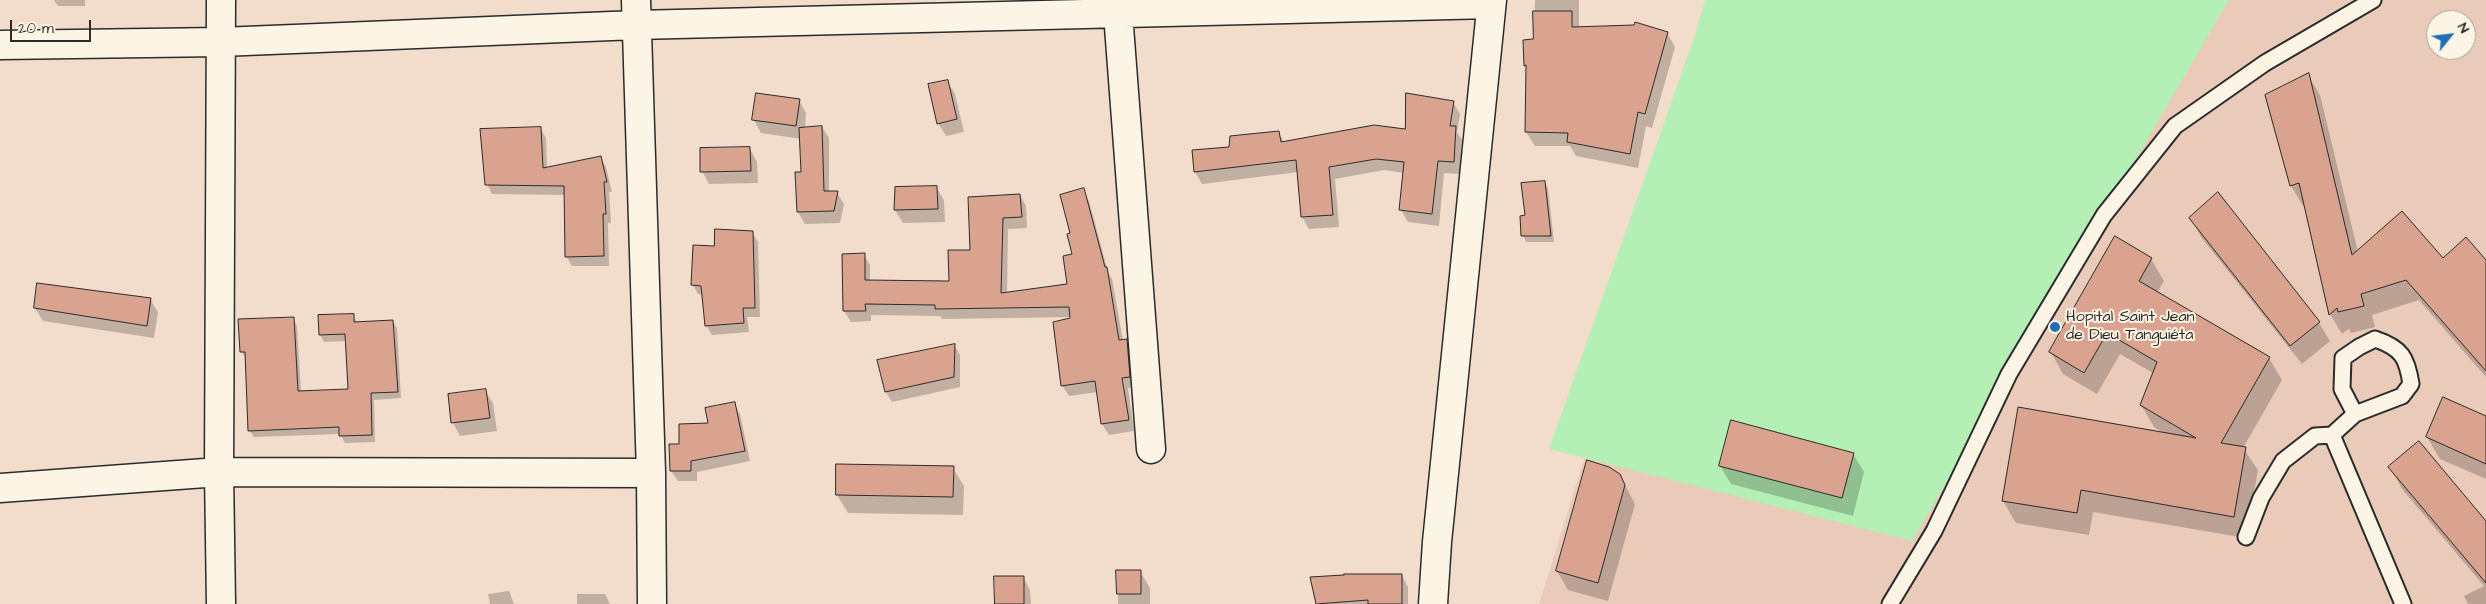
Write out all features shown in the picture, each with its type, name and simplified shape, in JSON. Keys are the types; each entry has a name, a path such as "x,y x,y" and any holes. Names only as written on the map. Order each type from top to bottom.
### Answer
{"street":[{"path":"221,0 219,472 221,604"},
{"path":"0,45 221,42 636,13 1491,2 1432,604"},
{"path":"1117,7 1151,448"},
{"path":"636,13 651,473 652,604"},
{"path":"0,488 219,472 651,473"}],"lane":[{"path":"1890,604 1934,531 2009,374 2104,215 2175,126 2265,63 2373,0"},
{"path":"2246,538 2261,498 2283,461 2315,436 2332,434 2356,414 2402,396 2411,384 2408,368 2402,354 2391,344 2375,339 2359,346 2343,358 2342,389 2356,414"},
{"path":"2332,434 2403,604"}],"shaded area":[{"name":"Hopital Saint Jean de Dieu Tanguiéta","path":"1727,0 2486,0 2486,604 1539,604"}],"green space":[{"path":"1705,0 2229,0 1912,541 1549,449 1695,35"}],"building":[{"path":"1533,11 1572,11 1572,27 1634,25 1635,22 1668,32 1645,114 1638,112 1630,154 1567,142 1568,133 1525,132 1526,65 1524,66 1523,40 1533,39"},
{"path":"2309,73 2352,255 2402,211 2443,258 2466,237 2486,260 2486,371 2406,280 2361,294 2364,306 2338,312 2337,308 2329,315 2299,183 2290,186 2265,95"},
{"path":"948,80 957,119 937,124 928,84"},
{"path":"756,93 800,99 796,126 752,120"},
{"path":"1406,93 1454,101 1450,126 1456,126 1454,162 1438,161 1432,214 1399,210 1404,162 1376,159 1329,167 1333,215 1301,217 1296,160 1194,172 1192,150 1229,147 1230,136 1279,131 1281,142 1374,125 1405,129"},
{"path":"822,126 824,191 838,191 834,211 797,212 795,172 801,172 799,128"},
{"path":"541,127 543,168 601,156 607,182 604,182 606,214 603,214 604,256 565,257 564,186 485,185 480,129"},
{"path":"750,147 751,171 700,172 700,148"},
{"path":"1545,181 1551,236 1521,236 1520,216 1525,215 1521,183"},
{"path":"937,186 938,209 894,210 895,187"},
{"path":"1084,188 1105,267 1107,267 1119,340 1127,339 1130,377 1122,378 1129,420 1101,424 1095,381 1061,386 1053,322 1070,318 1069,307 935,309 935,305 865,304 866,311 843,311 842,254 865,253 865,280 949,281 948,250 970,250 968,197 1020,194 1022,217 1003,218 1001,293 1067,284 1063,256 1072,254 1067,234 1070,233 1060,195"},
{"path":"2218,192 2320,322 2290,346 2189,218"},
{"path":"715,229 753,231 755,308 743,308 744,323 705,326 701,286 691,285 693,245 714,246"},
{"path":"2115,236 2152,258 2139,281 2270,357 2221,443 2246,447 2234,517 2081,490 2077,513 2002,501 2018,407 2196,438 2140,405 2157,362 2107,333 2084,373 2049,352"},
{"path":"37,283 151,298 147,326 34,308"},
{"path":"354,314 354,322 393,320 398,392 371,393 372,435 339,436 339,427 248,431 245,352 240,352 238,319 294,317 298,391 348,389 345,334 319,335 318,315"},
{"path":"955,344 954,377 885,392 877,360"},
{"path":"486,389 490,418 451,423 448,394"},
{"path":"2443,397 2486,416 2486,464 2426,437"},
{"path":"735,402 745,451 691,461 691,471 670,471 669,444 679,444 679,424 708,423 705,408"},
{"path":"1731,420 1854,453 1842,498 1719,466"},
{"path":"2419,441 2486,521 2486,583 2388,467"},
{"path":"1587,460 1609,467 1620,474 1625,485 1598,583 1556,571"},
{"path":"836,464 954,466 953,497 836,495"},
{"path":"1116,570 1141,570 1141,594 1117,594"},
{"path":"1344,574 1402,574 1402,604 1368,604 1368,600 1316,604 1310,577"},
{"path":"994,576 1024,576 1024,604 995,604"}],"place":[{"name":"Hopital Saint Jean de Dieu Tanguiéta","path":"2055,327"}]}
